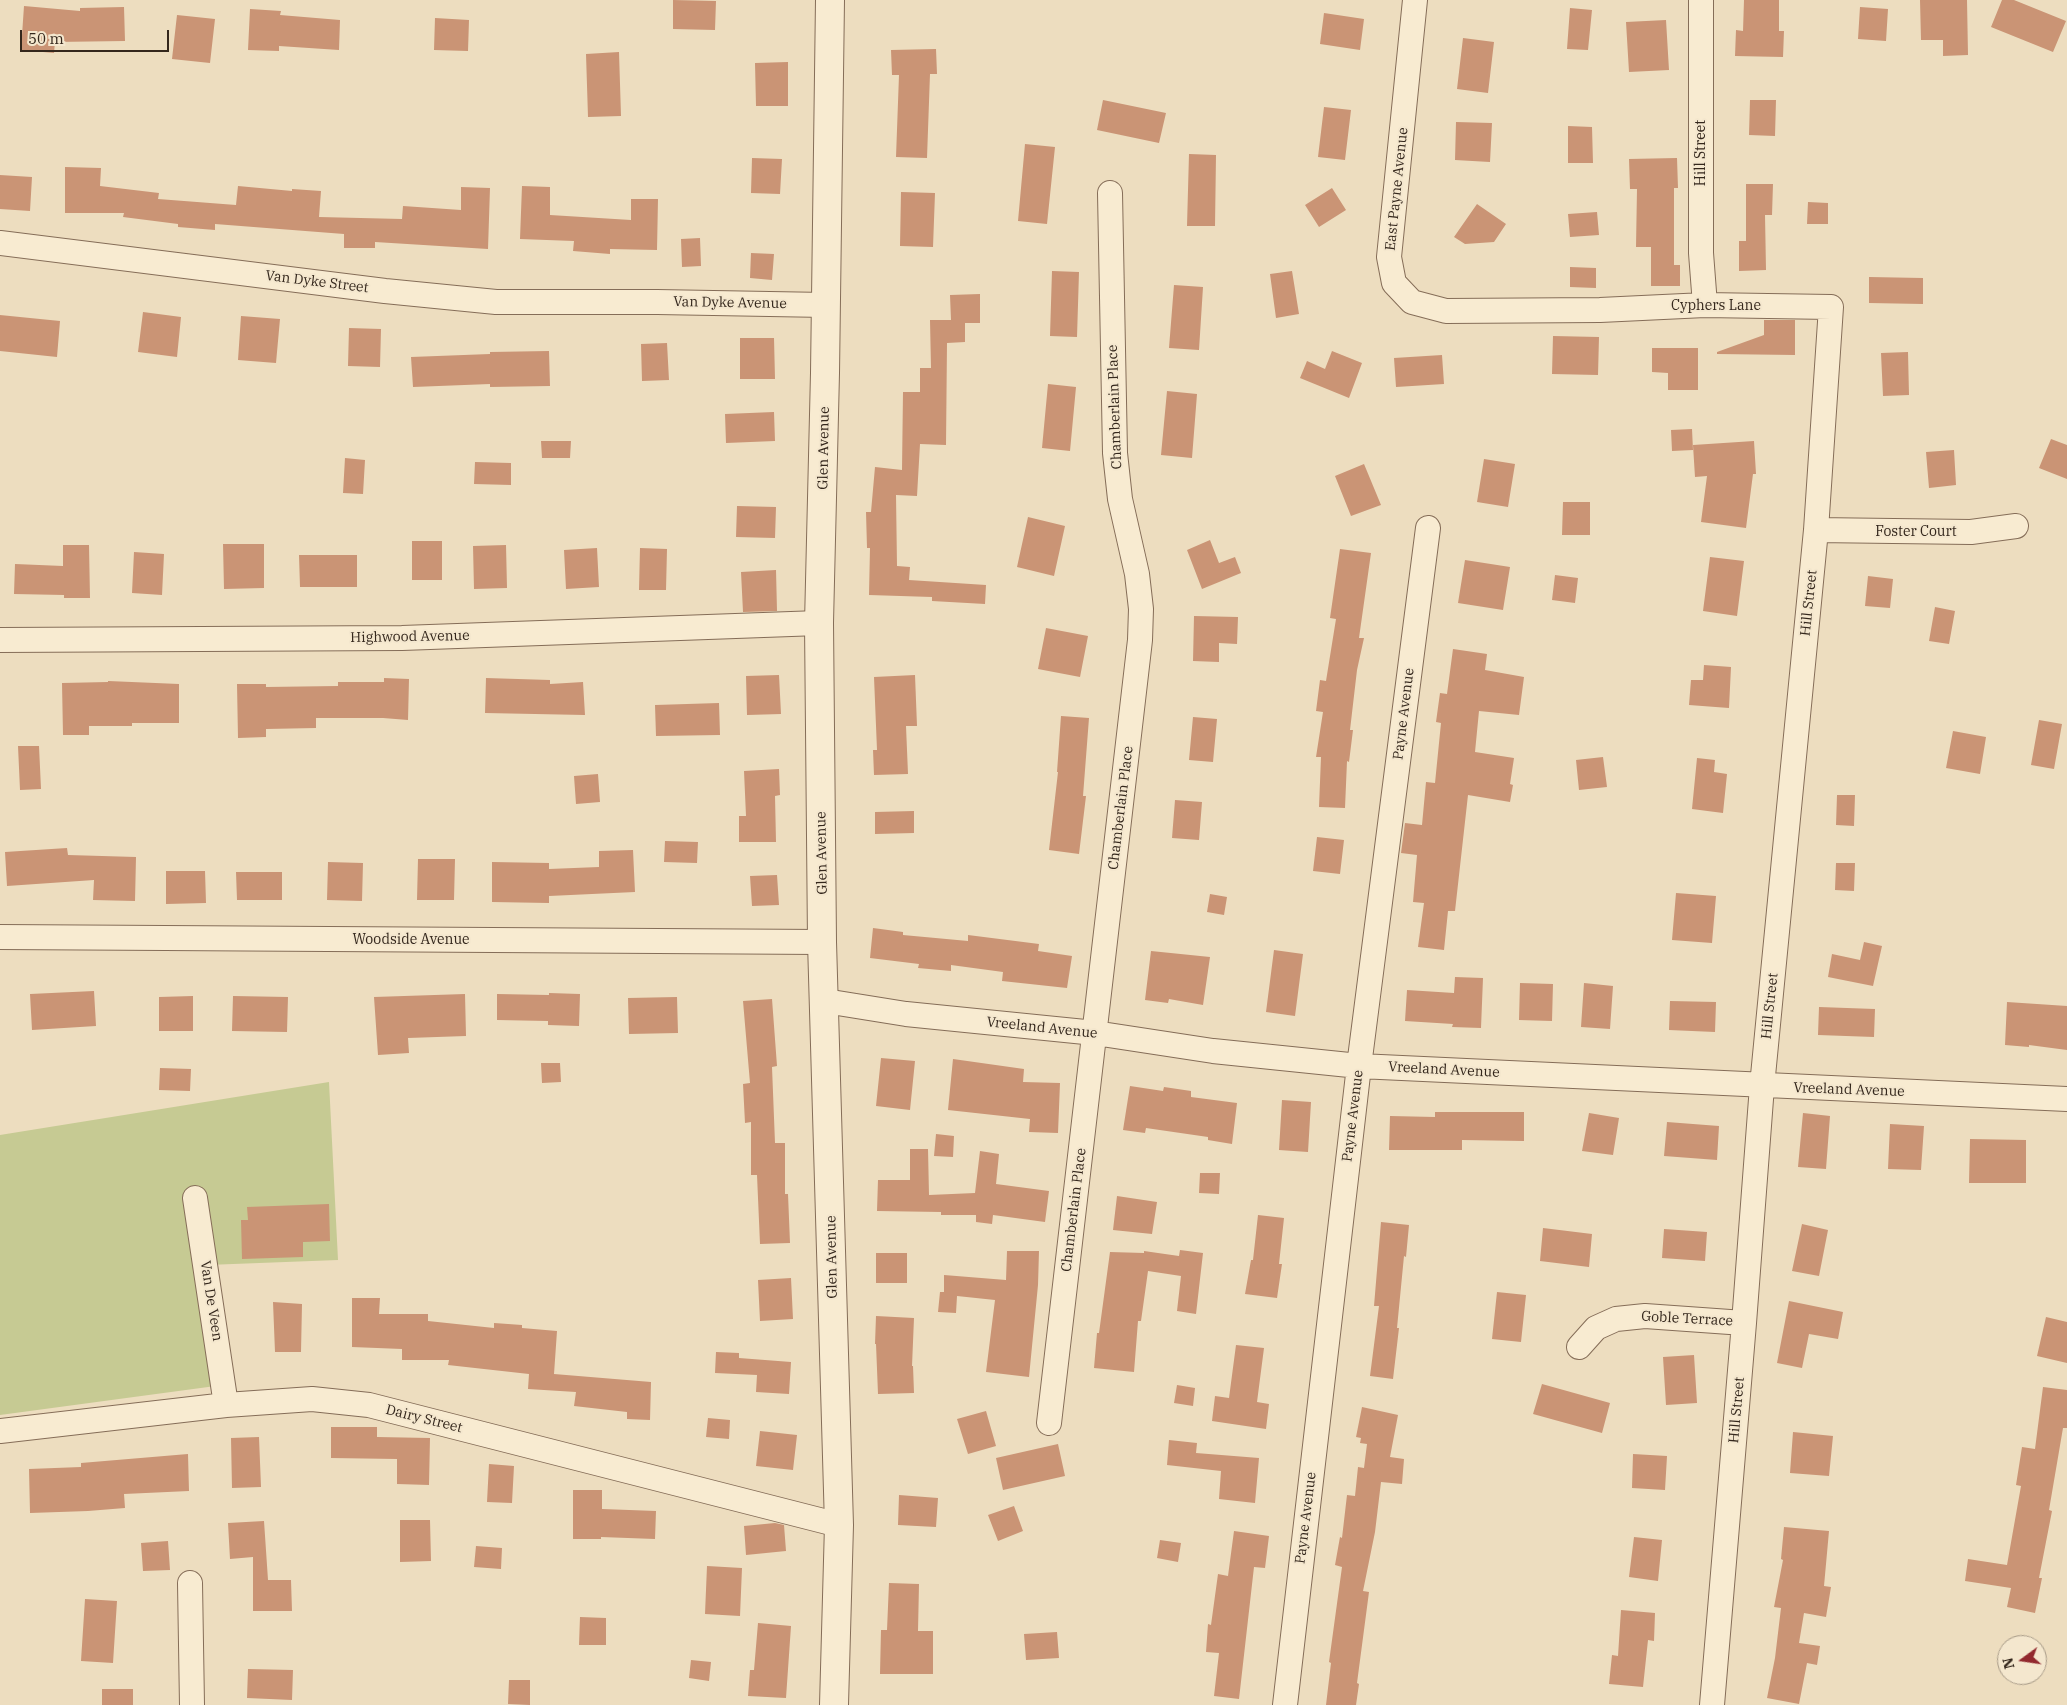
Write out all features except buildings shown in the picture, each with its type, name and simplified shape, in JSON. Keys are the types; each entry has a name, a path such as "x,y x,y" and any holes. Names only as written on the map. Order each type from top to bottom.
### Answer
{"street":[{"name":"Glen Avenue","path":"830,0 820,623 822,942 839,1525 834,1705"},
{"name":"East Payne Avenue","path":"1415,0 1389,257 1394,283 1412,302 1446,311 1600,310"},
{"name":"Hill Street","path":"1701,0 1701,252 1705,305"},
{"name":"Chamberlain Place","path":"1049,1423 1140,640 1141,617 1137,574 1120,498 1115,453 1110,193"},
{"name":"Van Dyke Street","path":"0,243 385,291 496,302 635,302"},
{"name":"Van Dyke Avenue","path":"635,302 826,305"},
{"name":"Cyphers Lane","path":"1600,310 1705,305 1831,307"},
{"name":"Hill Street","path":"1712,1705 1762,1086 1816,530 1831,307"},
{"name":"Foster Court","path":"1816,530 1971,532 2016,526"},
{"name":"Payne Avenue","path":"1284,1705 1359,1066 1428,528"},
{"name":"Highwood Avenue","path":"0,640 402,638 820,623"},
{"name":"Woodside Avenue","path":"0,937 822,942"},
{"name":"Vreeland Avenue","path":"825,1001 906,1014 1095,1033 1213,1051 1359,1066 2067,1099"},
{"name":"Van De Veen","path":"195,1198 226,1405"},
{"name":"Goble Terrace","path":"1579,1346 1596,1328 1616,1319 1645,1316 1744,1322"},
{"name":"Dairy Street","path":"0,1431 226,1405 312,1399 370,1405 839,1525"},
{"path":"190,1583 192,1705"}],"green space":[{"path":"329,1082 338,1260 207,1265 223,1385 0,1415 0,1135"}]}
